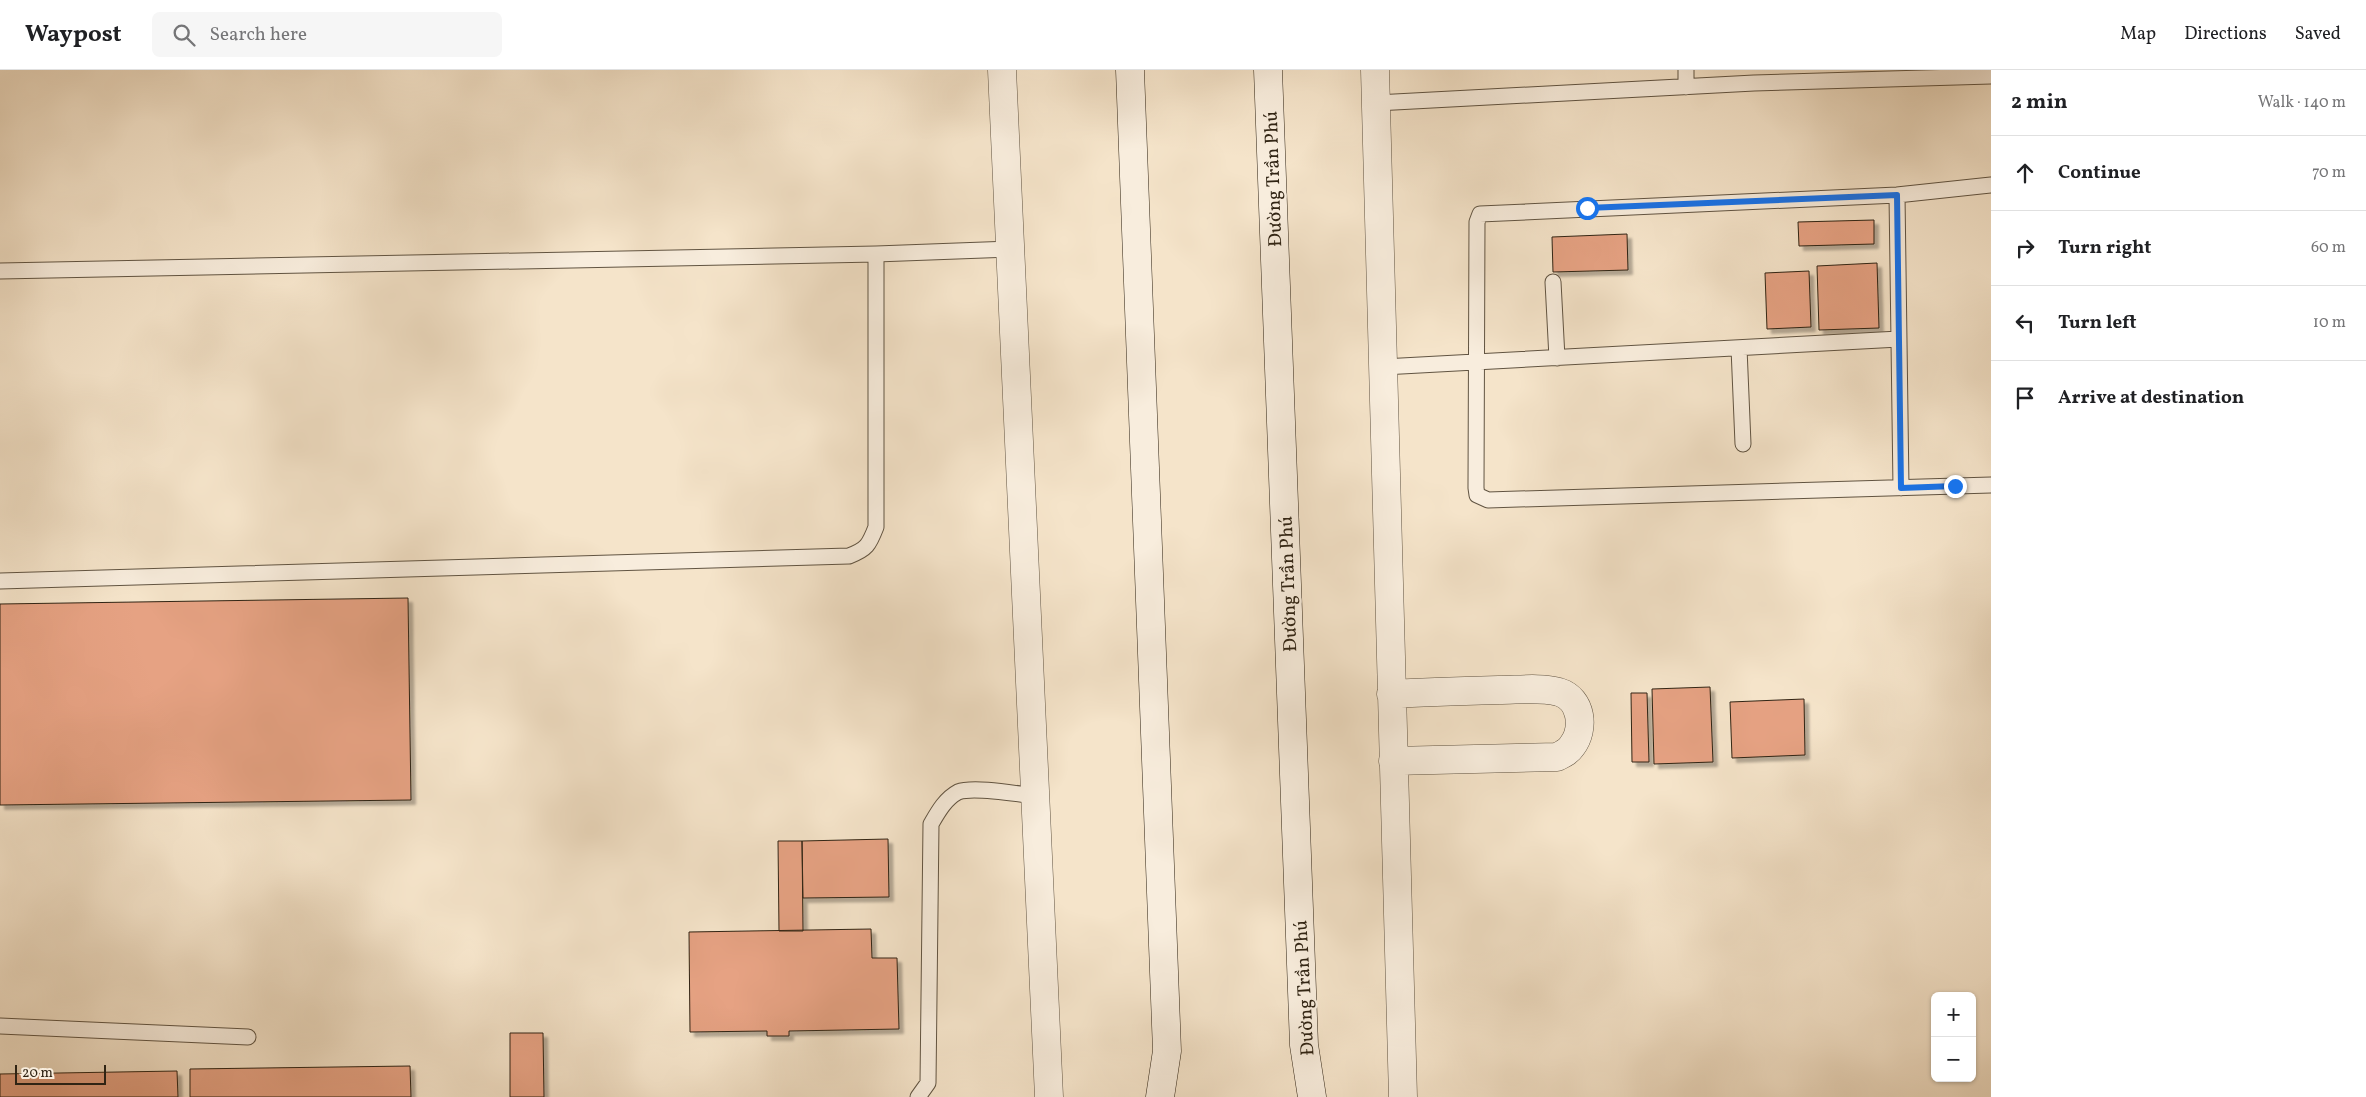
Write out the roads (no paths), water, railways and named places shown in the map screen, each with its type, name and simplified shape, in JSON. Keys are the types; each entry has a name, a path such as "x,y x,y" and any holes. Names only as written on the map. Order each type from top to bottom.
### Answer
{"street":[{"path":"1002,70 1049,1097"},
{"path":"1130,70 1167,1051 1160,1097"},
{"name":"Đường Trần Phú","path":"1268,70 1304,1045 1312,1097"},
{"path":"1375,70 1403,1097"},
{"path":"1392,694 1532,690 1558,692 1570,697 1575,703 1580,723 1574,745 1557,757 1393,761"}],"lane":[{"path":"1686,70 1686,87"},
{"path":"1376,103 1686,87 1798,76 1972,73 1991,76"},
{"path":"1991,185 1897,195 1480,214 1477,222 1476,488 1477,495 1488,500 1991,485"},
{"path":"1897,195 1901,488"},
{"path":"0,271 876,254 1011,249"},
{"path":"0,581 849,556 864,550 871,541 876,527 876,254"},
{"path":"1553,282 1557,358"},
{"path":"1383,367 1899,339"},
{"path":"1739,348 1743,444"},
{"path":"918,1097 928,1083 931,824 941,805 959,792 990,790 1035,796"},
{"path":"0,1026 248,1037"}]}
